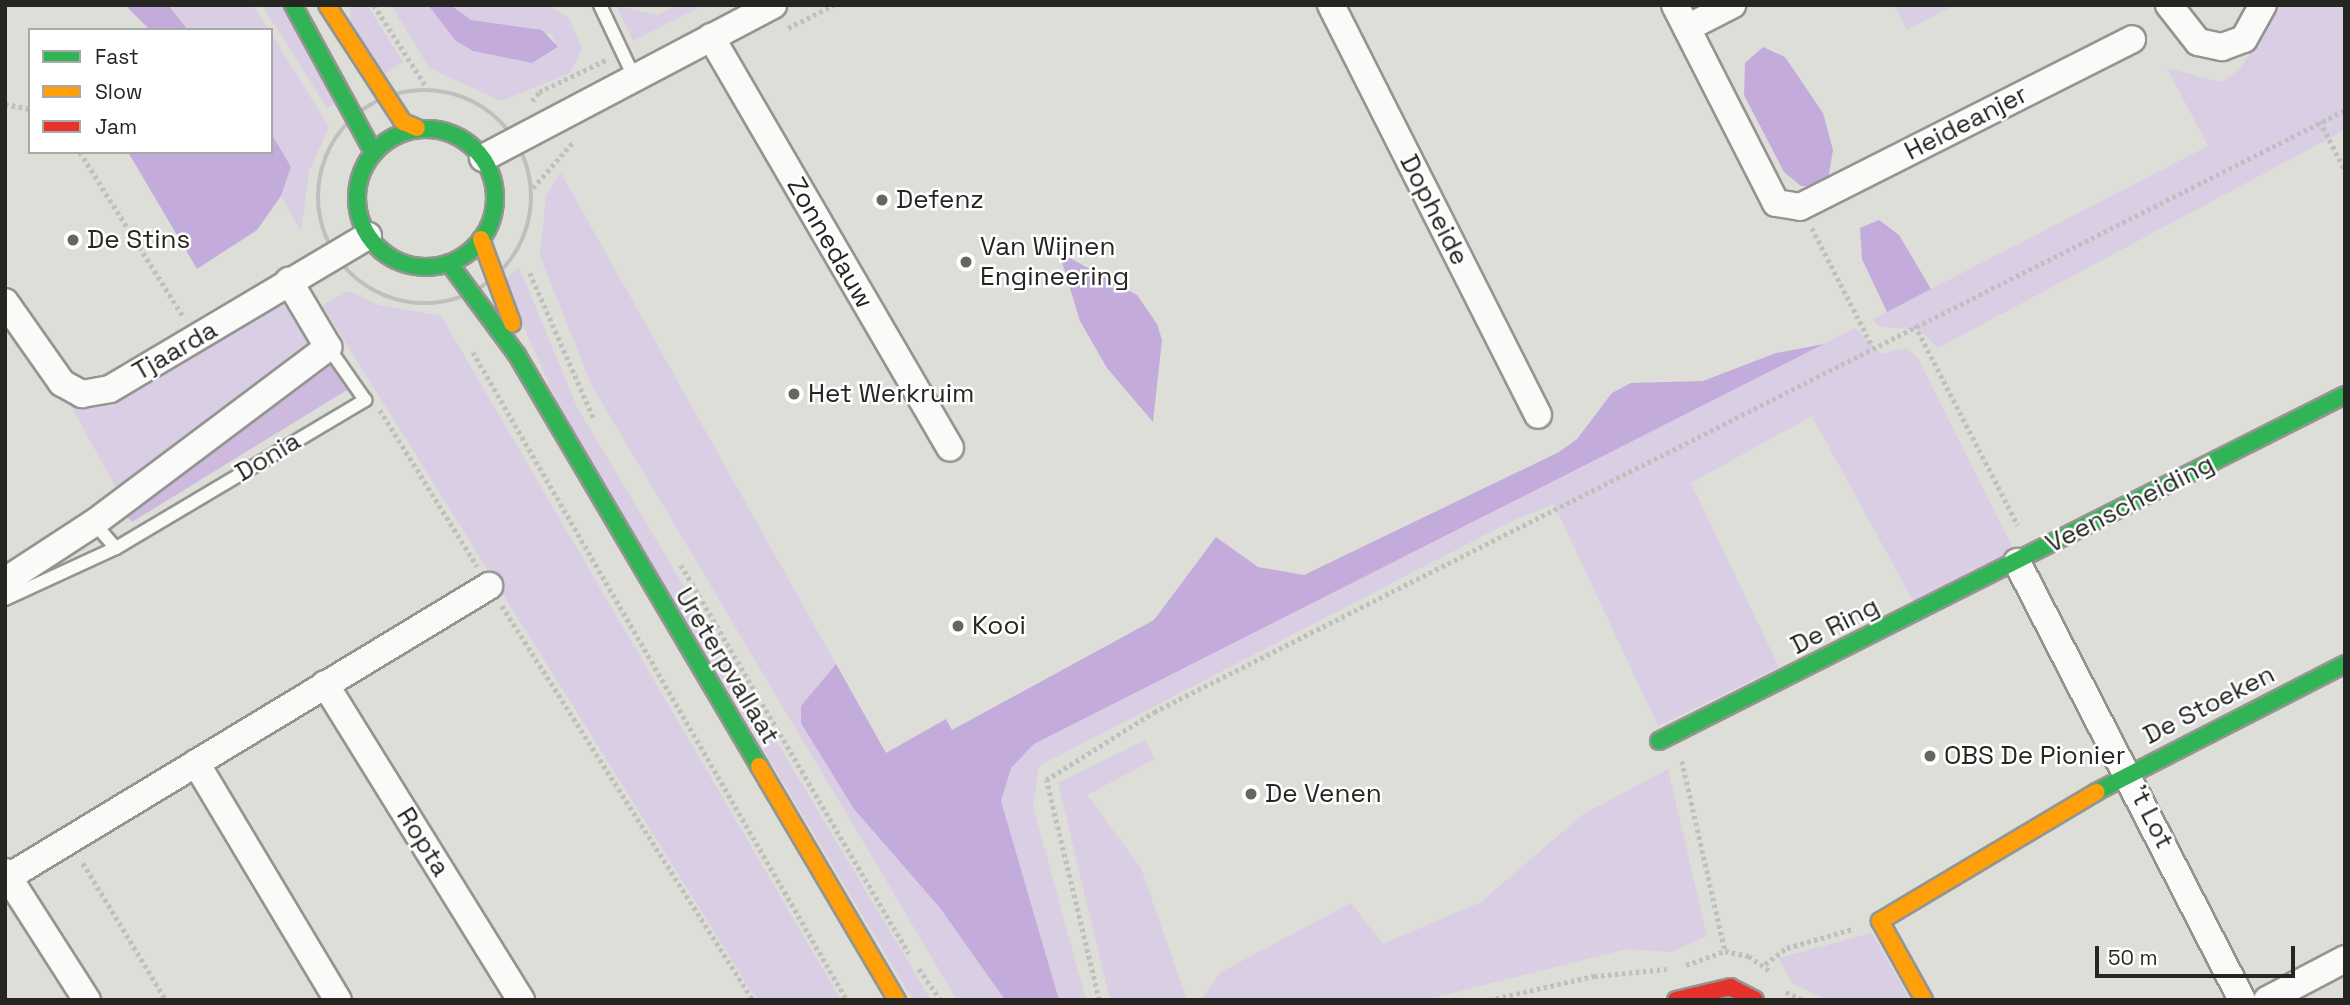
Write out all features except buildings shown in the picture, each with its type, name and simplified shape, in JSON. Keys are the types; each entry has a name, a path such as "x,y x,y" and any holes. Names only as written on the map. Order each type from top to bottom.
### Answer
{"main road":[{"path":"293,5 373,152"},
{"path":"327,5 403,122 418,128 454,135 482,158 495,199 481,239 449,263 395,260 368,236 356,193 373,152 418,128"},
{"name":"Ureterpvallaat","path":"481,239 482,257 510,315 517,355"},
{"name":"Ureterpvallaat","path":"449,263 517,355 897,1000"},
{"name":"Veenscheiding","path":"2025,558 2345,395"},
{"name":"De Ring","path":"1659,741 2025,558"},
{"name":"De Stoeken","path":"1880,921 2128,773 2345,664"},
{"path":"1880,921 1924,1000"},
{"path":"1676,1000 1730,987 1755,1000"}],"street":[{"path":"482,158 774,5"},
{"name":"Dopheide","path":"1331,5 1538,415"},
{"path":"1732,5 1681,17 1776,202 1800,207"},
{"path":"2169,5 2198,42 2222,47 2244,39 2263,5"},
{"name":"Zonnedauw","path":"711,37 950,448"},
{"name":"Heideanjer","path":"1800,207 2132,39"},
{"name":"Tjaarda","path":"5,302 62,383 82,394 110,389 198,340 289,281 343,265 368,236"},
{"path":"289,281 328,347"},
{"name":"Donia","path":"5,581 94,523 328,347"},
{"name":"'t Lot","path":"2025,558 2128,773 2242,1000"},
{"path":"87,1000 6,876 489,586"},
{"name":"Ropta","path":"325,684 521,1000"},
{"path":"196,763 338,1000"},
{"path":"2267,1000 2345,959"}],"lane":[{"path":"600,5 634,77"},
{"path":"328,347 365,400"},
{"name":"Donia","path":"5,599 116,548 365,400"},
{"path":"94,523 116,548"}],"path":[{"path":"374,5 427,88"},
{"path":"5,104 28,109"},
{"path":"1099,1000 1046,780 1154,712 1872,346 2345,110"},
{"path":"2320,121 2345,170"},
{"path":"338,135 324,163 318,196 343,265"},
{"path":"81,154 198,340"},
{"path":"1800,207 1872,346"},
{"path":"519,249 601,432"},
{"path":"444,303 451,315"},
{"name":"Veenscheiding","path":"1915,325 2025,558"},
{"path":"465,339 846,1000"},
{"path":"365,400 382,411 489,586 753,1000"},
{"path":"679,562 941,1000"},
{"path":"1676,733 1725,951"},
{"path":"69,840 166,1000"},
{"path":"1765,964 1787,948 1880,921"},
{"path":"1489,1000 1642,967 1679,971"},
{"path":"1786,992 1803,1000"}],"shaded area":[{"path":"125,5 168,5 186,28 148,28"},
{"path":"168,5 253,5 268,28 186,28"},
{"path":"262,5 286,5 342,99 327,108"},
{"path":"350,5 367,5 403,62 381,76 351,30"},
{"path":"391,5 428,5 468,49 532,63 557,49 552,34 471,20 451,5 548,5 569,18 582,49 570,73 501,101 429,68"},
{"path":"428,5 451,5 471,20 542,30 558,47 532,63 473,51 456,41"},
{"path":"616,5 657,15 677,5 704,5 633,41"},
{"path":"1894,5 1955,5 1907,30"},
{"path":"2281,5 2345,5 2345,130 1938,348 1921,331 1878,326 1873,319 2208,146 2167,68 2221,82 2239,70"},
{"path":"273,36 329,127 309,171 301,232 281,196 291,167 273,136"},
{"path":"1763,47 1785,57 1823,113 1833,150 1828,179 1814,186 1801,186 1784,172 1744,95 1745,63"},
{"path":"273,136 291,167 281,196 257,230 197,269 129,154 273,154"},
{"path":"561,173 836,664 801,706 854,809 940,908 1005,1000 957,1000 591,384 540,256 546,196"},
{"path":"1879,220 1899,235 1931,289 1887,312 1862,259 1860,228"},
{"path":"1059,252 1137,295 1157,324 1162,340 1153,422 1107,368 1080,321"},
{"path":"519,267 578,409 931,1000 913,1000 563,414 503,282"},
{"path":"349,291 379,305 441,316 841,1000 757,1000 322,305"},
{"path":"287,302 314,345 119,493 67,399 90,406 117,402"},
{"path":"1855,328 1882,354 1906,348 1918,358 2014,550 1913,601 1812,416 1691,483 1779,667 1658,726 1554,504 1512,521 1039,766 1033,806 1086,1000 1059,1000 1001,801 1011,768 1034,744"},
{"path":"1824,344 1034,744 1011,768 1001,801 1059,1000 1005,1000 940,908 854,809 801,723 801,706 836,664 886,753 946,719 952,730 1154,620 1216,537 1258,567 1304,575 1559,452 1577,439 1612,393 1631,383 1703,381 1776,353"},
{"path":"331,365 347,390 132,522 126,516"},
{"path":"1145,740 1155,759 1087,795 1141,868 1187,1000 1110,1000 1058,783"},
{"path":"1668,769 1707,936 1670,952 1627,949 1425,1000 1200,1000 1221,972 1351,903 1383,944 1481,902 1582,815"},
{"path":"1872,933 1910,1000 1826,1000 1792,983 1779,958"}],"traffic: fast":[{"path":"293,5 373,152"},
{"path":"426,129 452,135 475,149 489,172 495,198 489,224 475,247 452,261 426,267 400,261 377,247 363,224 357,198 363,172 377,149 400,135 426,129"},
{"path":"449,263 517,355 759,766"},
{"path":"1659,741 2345,395"},
{"path":"2096,792 2345,664"}],"traffic: slow":[{"path":"327,5 403,122 417,128"},
{"path":"481,239 512,323"},
{"path":"759,766 897,1000"},
{"path":"1924,1000 1880,921 2096,792"}],"traffic: jam":[{"path":"1676,1000 1730,987 1755,1000"}],"place":[{"name":"Defenz","path":"882,200"},
{"name":"De Stins","path":"73,240"},
{"name":"Van Wijnen Engineering","path":"966,262"},
{"name":"Het Werkruim","path":"794,394"},
{"name":"Kooi","path":"958,626"},
{"name":"OBS De Pionier","path":"1930,756"},
{"name":"De Venen","path":"1251,794"}]}
